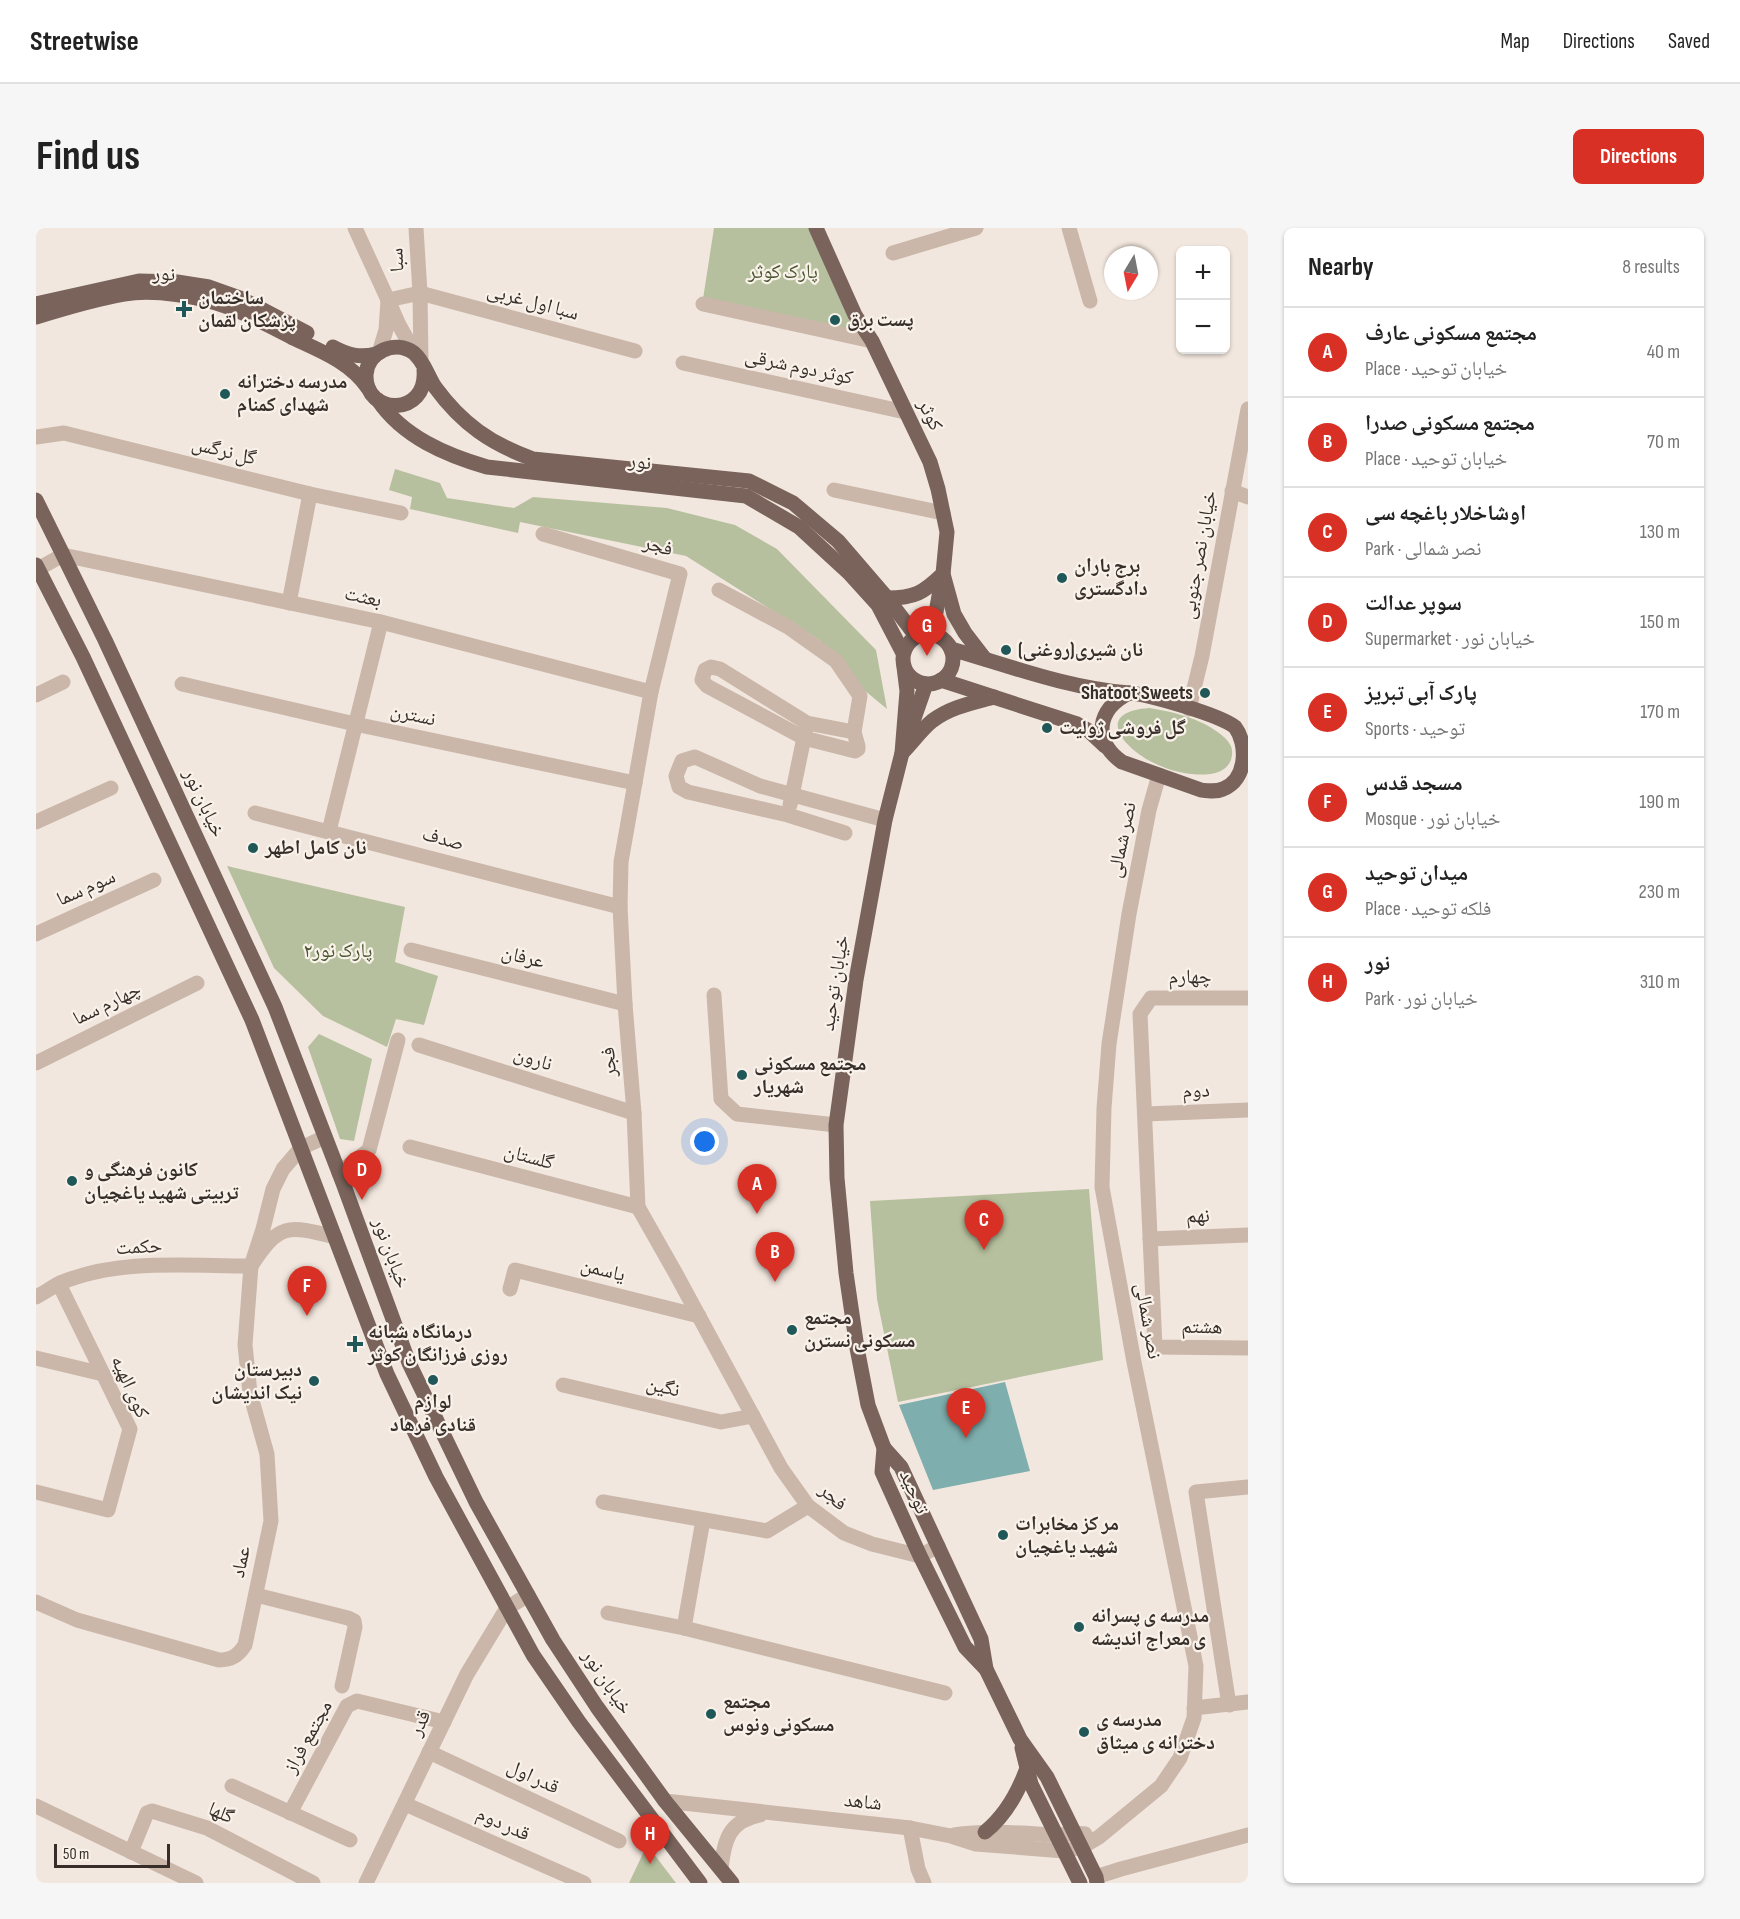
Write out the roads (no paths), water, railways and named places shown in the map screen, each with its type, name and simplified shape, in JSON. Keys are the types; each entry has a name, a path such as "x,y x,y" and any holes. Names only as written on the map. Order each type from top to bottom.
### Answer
{"main road":[{"name":"کوثر","path":"816,228 855,315 872,341 930,462 938,489 947,532 943,574 924,635"},
{"name":"نور","path":"36,304 139,281 177,282 209,287 240,298 348,355 366,357 377,354"},
{"name":"نور","path":"36,317 125,294 155,293 185,296 227,306 344,363 358,375 392,418 419,439 487,467 746,496 799,527 882,601"},
{"path":"395,347 405,349 421,363 423,387 412,401 395,406 375,397 367,384 366,374 369,363 385,349 395,347"},
{"name":"نور","path":"421,363 433,385 458,415 492,442 519,454 533,459 749,481 792,503 838,541 882,601"},
{"name":"خیابان نور","path":"36,500 105,640 275,1007 409,1363 476,1502 553,1640 597,1707 665,1801 732,1883"},
{"path":"37,568 83,657 252,1020 387,1374 436,1477 533,1655 579,1722 700,1883"},
{"path":"882,601 916,595 927,589 943,574 954,614 985,658"},
{"path":"882,601 924,635 943,639 951,649 952,663 941,680"},
{"path":"882,601 909,675 916,681 926,684 941,680 1077,724 1089,731 1122,762 1201,790 1213,792 1248,788"},
{"path":"904,660 910,640 924,635"},
{"path":"951,649 1078,686 1142,694 1234,726 1244,736 1245,764 1235,781 1225,789"},
{"name":"خیابان توحید","path":"884,1448 868,1405 857,1348 846,1273 837,1178 836,1125 852,1000 885,820 902,753 907,691 904,660"},
{"path":"902,753 926,684"},
{"path":"1105,746 1102,731 1103,718 1108,707 1118,698 1129,693"},
{"path":"902,753 931,722 945,712 994,697"},
{"name":"توحید","path":"884,1448 901,1467 981,1639 986,1669 1020,1739 1047,1777 1076,1832 1097,1880"},
{"name":"توحید","path":"884,1448 882,1472 920,1556 965,1647 986,1669"},
{"name":"توحید","path":"1020,1739 1031,1784 1080,1883"},
{"path":"985,1832 1003,1815 1021,1785 1027,1768"}],"street":[{"path":"355,228 399,325 421,363"},
{"name":"سبا","path":"388,300 420,293 416,228"},
{"path":"893,253 976,228"},
{"path":"1069,228 1090,301"},
{"path":"420,293 421,363"},
{"name":"سبا اول غربی","path":"420,293 635,351"},
{"path":"377,354 386,330 388,300"},
{"path":"703,304 872,341"},
{"name":"کوثر دوم شرقی","path":"683,363 905,412"},
{"name":"خیابان نصر جنوبی","path":"1189,709 1202,657 1248,409"},
{"name":"گل نرگس","path":"36,437 64,433 310,494 401,513"},
{"path":"834,490 943,513"},
{"path":"1232,490 1248,497"},
{"path":"289,603 310,494"},
{"name":"فجر","path":"543,534 680,574 651,692 621,862 620,907 638,1207 781,1468 808,1506 844,1533 872,1544 920,1556"},
{"path":"37,568 63,555"},
{"name":"بعثت","path":"63,555 381,622 651,692"},
{"path":"719,590 788,627 836,661 860,696 854,732 858,746 855,751 804,738 707,686 702,680 705,670 711,666 720,669 807,723 854,732"},
{"path":"329,831 381,622"},
{"path":"36,694 63,682"},
{"name":"نسترن","path":"182,684 356,724 635,783"},
{"path":"788,815 807,723"},
{"path":"845,833 788,815 688,792 679,787 676,776 682,761 695,757 760,786 885,820"},
{"name":"نصر شمالی","path":"1082,1847 1099,1837 1161,1786 1180,1758 1194,1718 1196,1666 1102,1187 1104,1108 1109,1044 1129,914 1149,810 1159,775"},
{"path":"36,822 111,788"},
{"name":"صدف","path":"255,813 620,907"},
{"name":"سوم سما","path":"36,934 154,880"},
{"name":"عرفان","path":"411,950 625,1004"},
{"name":"چهارم سما","path":"36,1063 197,983"},
{"path":"714,995 721,1099 737,1114 836,1125"},
{"name":"چهارم","path":"1145,1114 1140,1014 1151,998 1248,998"},
{"path":"339,1173 369,1150 398,1040"},
{"name":"نارون","path":"419,1045 634,1113"},
{"name":"دوم","path":"1145,1114 1248,1110"},
{"path":"1145,1114 1150,1239"},
{"path":"250,1266 273,1190 283,1169 301,1148 325,1137"},
{"name":"گلستان","path":"410,1147 638,1207"},
{"path":"250,1266 264,1246 277,1233 301,1228 335,1237"},
{"name":"نهم","path":"1150,1239 1248,1235"},
{"name":"هشتم","path":"1150,1239 1155,1347 1248,1348"},
{"name":"حکمت","path":"36,1297 59,1284 89,1273 125,1266 250,1266"},
{"name":"عماد","path":"36,1602 77,1620 219,1660 234,1657 240,1653 245,1645 271,1521 267,1454 250,1393 245,1345 250,1266"},
{"name":"یاسمن","path":"510,1288 515,1270 699,1316"},
{"name":"کوی الهیه","path":"36,1492 108,1510 130,1429 59,1284"},
{"path":"36,1358 103,1374"},
{"name":"نگین","path":"563,1385 721,1422 753,1416"},
{"path":"1228,1704 1196,1492 1248,1487"},
{"path":"603,1502 767,1531 808,1506"},
{"path":"684,1628 704,1520"},
{"path":"920,1556 938,1546"},
{"path":"256,1595 354,1621 355,1627 342,1686"},
{"name":"قدر","path":"366,1883 467,1674 507,1608 528,1595"},
{"path":"608,1613 684,1628 945,1693"},
{"name":"مجتمع فراز","path":"290,1813 347,1706 352,1703 357,1701 444,1722"},
{"path":"1194,1708 1248,1702"},
{"name":"قدر اول","path":"429,1752 619,1841"},
{"path":"232,1786 350,1840"},
{"name":"شاهد","path":"665,1801 910,1828 951,1836 976,1844 1064,1851 1082,1847"},
{"name":"قدر دوم","path":"405,1804 584,1883"},
{"path":"36,1806 196,1883"},
{"name":"گلها","path":"131,1852 147,1813 152,1811 207,1828 313,1883"},
{"path":"721,1869 724,1845 733,1828 746,1818 769,1813"},
{"path":"910,1828 918,1869 924,1883"},
{"name":"شاهد","path":"951,1836 985,1832 1057,1836 1076,1832"},
{"path":"1076,1832 1099,1837"},
{"path":"1097,1880 1121,1869 1248,1835"}],"water":[{"path":"1005,1382 1030,1471 933,1490 899,1405"}],"place":[{"name":"ساختمان پزشکان لقمان","path":"184,309"},
{"name":"پست برق","path":"835,320"},
{"name":"مدرسه دخترانه شهدای کمنام","path":"225,394"},
{"name":"برج باران دادگستری","path":"1062,578"},
{"name":"نان شیری(روغنی)","path":"1006,650"},
{"name":"میدان توحید","path":"927,656"},
{"name":"Shatoot Sweets","path":"1205,693"},
{"name":"گل فروشی ژولیت","path":"1047,728"},
{"name":"نان کامل اطهر","path":"253,848"},
{"name":"مجتمع مسکونی شهریار","path":"742,1075"},
{"name":"کانون فرهنگی و تربیتی شهید یاغچیان","path":"72,1181"},
{"name":"سوپر عدالت","path":"362,1200"},
{"name":"مجتمع مسکونی عارف","path":"757,1214"},
{"name":"اوشاخلار باغچه سی","path":"984,1250"},
{"name":"مجتمع مسکونی صدرا","path":"775,1282"},
{"name":"مسجد قدس","path":"307,1316"},
{"name":"مجتمع مسکونی نسترن","path":"792,1330"},
{"name":"درمانگاه شبانه روزی فرزانگان کوثر","path":"355,1344"},
{"name":"لوازم قنادی فرهاد","path":"433,1380"},
{"name":"دبیرستان نیک اندیشان","path":"314,1381"},
{"name":"پارک آبی تبریز","path":"966,1438"},
{"name":"مر کز مخابرات شهید یاغچیان","path":"1003,1535"},
{"name":"مدرسه ی پسرانه ی معراج اندیشه","path":"1079,1627"},
{"name":"مجتمع مسکونی ونوس","path":"711,1714"},
{"name":"مدرسه ی دخترانه ی میثاق","path":"1084,1732"},
{"name":"نور","path":"650,1864"}],"park label":[{"name":"پارک کوثر","path":"783,272"},
{"name":"پارک نور۲","path":"338,951"}]}
